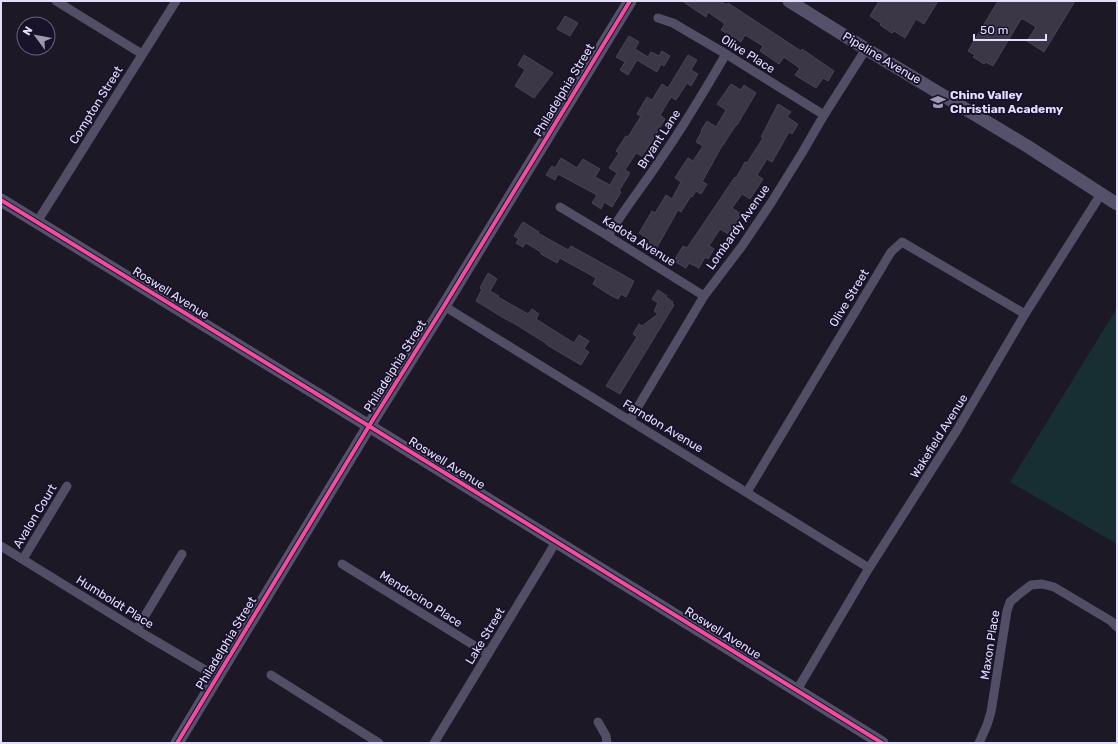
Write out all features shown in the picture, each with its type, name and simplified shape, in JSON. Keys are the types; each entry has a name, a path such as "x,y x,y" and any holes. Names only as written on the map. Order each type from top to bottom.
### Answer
{"street":[{"path":"56,1 142,54"},
{"name":"Compton Street","path":"37,222 176,1"},
{"name":"Philadelphia Street","path":"177,743 369,426 630,1"},
{"name":"Pipeline Avenue","path":"790,1 866,49 1027,146 1117,204"},
{"name":"Olive Place","path":"658,18 673,23 824,115"},
{"name":"Lombardy Avenue","path":"630,420 704,296 742,246 771,203 866,49"},
{"name":"Bryant Lane","path":"608,236 621,215 664,155 726,54"},
{"name":"Wakefield Avenue","path":"797,690 869,568 958,430 1025,314 1101,194"},
{"name":"Roswell Avenue","path":"1,200 882,743"},
{"name":"Kadota Avenue","path":"560,207 704,296"},
{"name":"Olive Street","path":"747,492 891,252 902,242 1025,314"},
{"name":"Farndon Avenue","path":"444,306 869,568"},
{"name":"Avalon Court","path":"23,559 67,486"},
{"name":"Lake Street","path":"434,743 556,542"},
{"name":"Humboldt Place","path":"1,546 218,677"},
{"path":"137,629 182,554"},
{"name":"Mendocino Place","path":"342,564 488,654"},
{"name":"Maxon Place","path":"979,743 991,712 1007,611 1010,602 1018,595 1031,586 1042,584 1054,587 1111,621 1117,627"},
{"path":"271,675 379,743"},
{"path":"598,722 606,736 607,743"}],"green space":[{"path":"1117,308 1117,544 1010,482"}],"building":[{"path":"682,1 720,1 727,5 728,3 801,51 802,49 834,71 828,81 823,78 816,88 795,75 800,68 784,57 779,64 760,51 763,46 745,35 741,42 721,30 725,24 708,12 706,17"},
{"path":"879,1 938,1 924,24 916,19 905,38 894,31 892,33 870,16"},
{"path":"998,1 1075,1 1044,52 1027,41 1036,27 1021,19 993,66 986,62 984,64 973,57 975,55 968,51"},
{"path":"565,16 578,23 570,36 557,29"},
{"path":"629,36 639,42 635,49 648,57 651,52 659,56 662,51 670,56 664,66 661,64 657,72 637,60 628,75 620,70 625,62 616,57"},
{"path":"524,55 553,73 534,98 515,86 525,70 518,65"},
{"path":"688,55 697,60 691,70 698,74 691,86 687,83 676,100 671,97 660,115 665,119 649,146 642,156 636,153 625,170 630,173 619,191 621,192 612,207 604,202 601,209 592,203 597,195 558,174 555,180 546,175 552,166 555,168 561,158 577,168 583,159 600,169 595,177 610,185 617,173 609,168 619,153 616,151 626,136 628,137 641,116 637,114 647,97 652,100 662,84 668,88"},
{"path":"731,84 741,90 744,85 756,93 737,125 723,144 702,182 707,184 701,194 696,191 681,212 678,210 656,249 648,244 650,240 639,233 652,211 655,213 666,195 672,199 681,182 675,178 688,158 693,161 703,146 696,142 707,121 716,127 726,110 717,104"},
{"path":"778,104 791,112 787,117 798,124 792,134 789,132 772,162 767,159 757,175 763,179 750,199 742,194 732,208 741,214 736,223 728,234 720,229 709,246 714,249 708,259 705,257 699,268 689,263 686,268 674,261 683,246 687,248 735,177 736,178 745,162 747,163 763,138 761,137"},
{"path":"523,222 539,232 538,233 568,250 571,246 634,281 626,297 621,294 618,299 610,295 593,284 596,278 560,258 557,263 526,243 523,247 516,243 519,239 514,236"},
{"path":"488,273 497,279 490,291 499,296 498,297 528,314 532,309 539,314 536,319 574,343 579,335 589,341 584,349 589,352 581,365 476,301 482,289 480,288"},
{"path":"658,290 667,296 666,297 673,302 672,304 674,305 620,394 606,386 637,337 633,334 639,324 642,326 658,314 654,311 658,303 652,299"}],"cycle path":[{"path":"177,743 369,426 630,1"},
{"path":"1,200 882,743"}],"place":[{"name":"Chino Valley Christian Academy","path":"938,102"}]}
